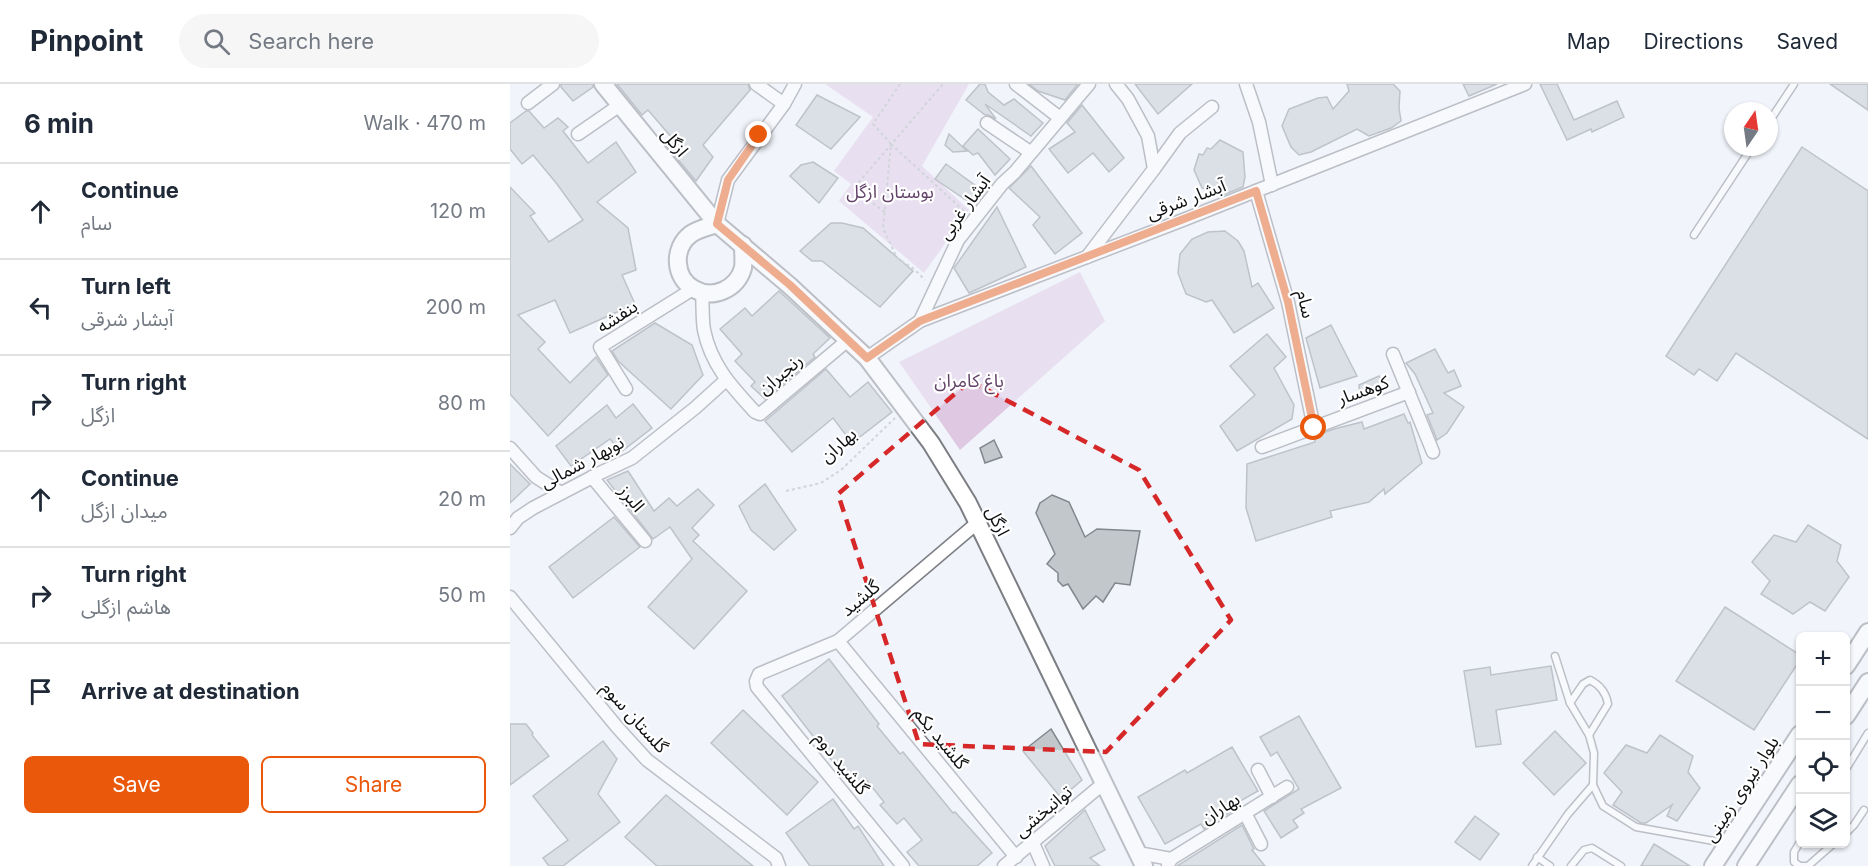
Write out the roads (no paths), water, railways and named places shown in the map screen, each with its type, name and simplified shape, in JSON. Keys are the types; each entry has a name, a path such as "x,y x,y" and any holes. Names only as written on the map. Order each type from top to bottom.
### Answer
{"main road":[{"name":"ازگل","path":"603,84 717,224"},
{"path":"717,224 742,245 743,267 739,277 732,286 723,291 713,294 698,291 686,283 678,267 680,248 691,234 717,224"},
{"name":"ازگل","path":"742,245 790,285 867,358 931,443 968,503 1141,860"},
{"path":"1850,659 1868,632"},
{"path":"1850,710 1865,694"},
{"name":"بلوار نیروی زمینی","path":"1713,866 1796,740"},
{"path":"1746,866 1796,790"}],"street":[{"path":"528,103 553,84"},
{"path":"756,84 784,104"},
{"path":"717,224 728,180 784,104 795,84"},
{"path":"1016,84 1060,118 1089,84"},
{"path":"1116,84 1128,99 1148,136 1154,169"},
{"path":"1245,84 1259,122 1272,185"},
{"name":"آبشار شرقی","path":"867,358 920,321 1525,84"},
{"path":"578,134 620,105"},
{"path":"1086,257 1180,133 1212,107"},
{"name":"آبشار غربی","path":"920,321 958,240 1002,184 1015,172 1060,118"},
{"path":"987,123 1030,152"},
{"name":"سام","path":"1256,191 1288,302 1314,428"},
{"name":"رنجبران","path":"698,291 704,329 713,357 726,381 755,412 760,414 848,340"},
{"name":"بنفشه","path":"626,389 600,347 698,291"},
{"path":"1393,354 1433,452"},
{"name":"نوبهار شمالی","path":"510,528 518,518 561,493 632,458 726,381"},
{"name":"کوهسار","path":"1262,447 1408,392"},
{"path":"510,448 536,477 561,493"},
{"name":"البرز","path":"592,477 645,541"},
{"name":"گلشید","path":"756,681 759,674 838,641 977,523"},
{"name":"گلستان سوم","path":"510,597 647,760 776,858 779,866"},
{"name":"گلشيد يكم","path":"838,641 1016,857"},
{"name":"گلشيد دوم","path":"756,681 757,687 903,866"},
{"path":"1258,770 1272,796"},
{"name":"توانبخشی","path":"1004,866 1104,783"},
{"name":"بهاران","path":"1170,863 1287,787"},
{"path":"1245,813 1261,844"},
{"path":"1033,843 1043,866"},
{"path":"1141,860 1170,863"}],"lane":[{"path":"1778,108 1794,84"},
{"path":"1694,235 1746,156"},
{"path":"1555,656 1570,703 1588,735 1594,753 1593,785 1603,806 1636,827 1728,843"},
{"path":"1570,703 1583,684 1590,680 1599,685 1607,697 1608,704 1588,735"},
{"path":"1850,761 1868,733"},
{"path":"1532,866 1568,814 1593,785"},
{"path":"1850,828 1864,810"},
{"path":"1571,866 1584,850 1592,848 1621,866"},
{"path":"1796,848 1794,862 1800,866 1808,866 1828,848"},
{"path":"1537,857 1550,866"}],"park label":[{"name":"بوستان ازگل","path":"890,191"},
{"name":"باغ کامران","path":"969,380"}]}
